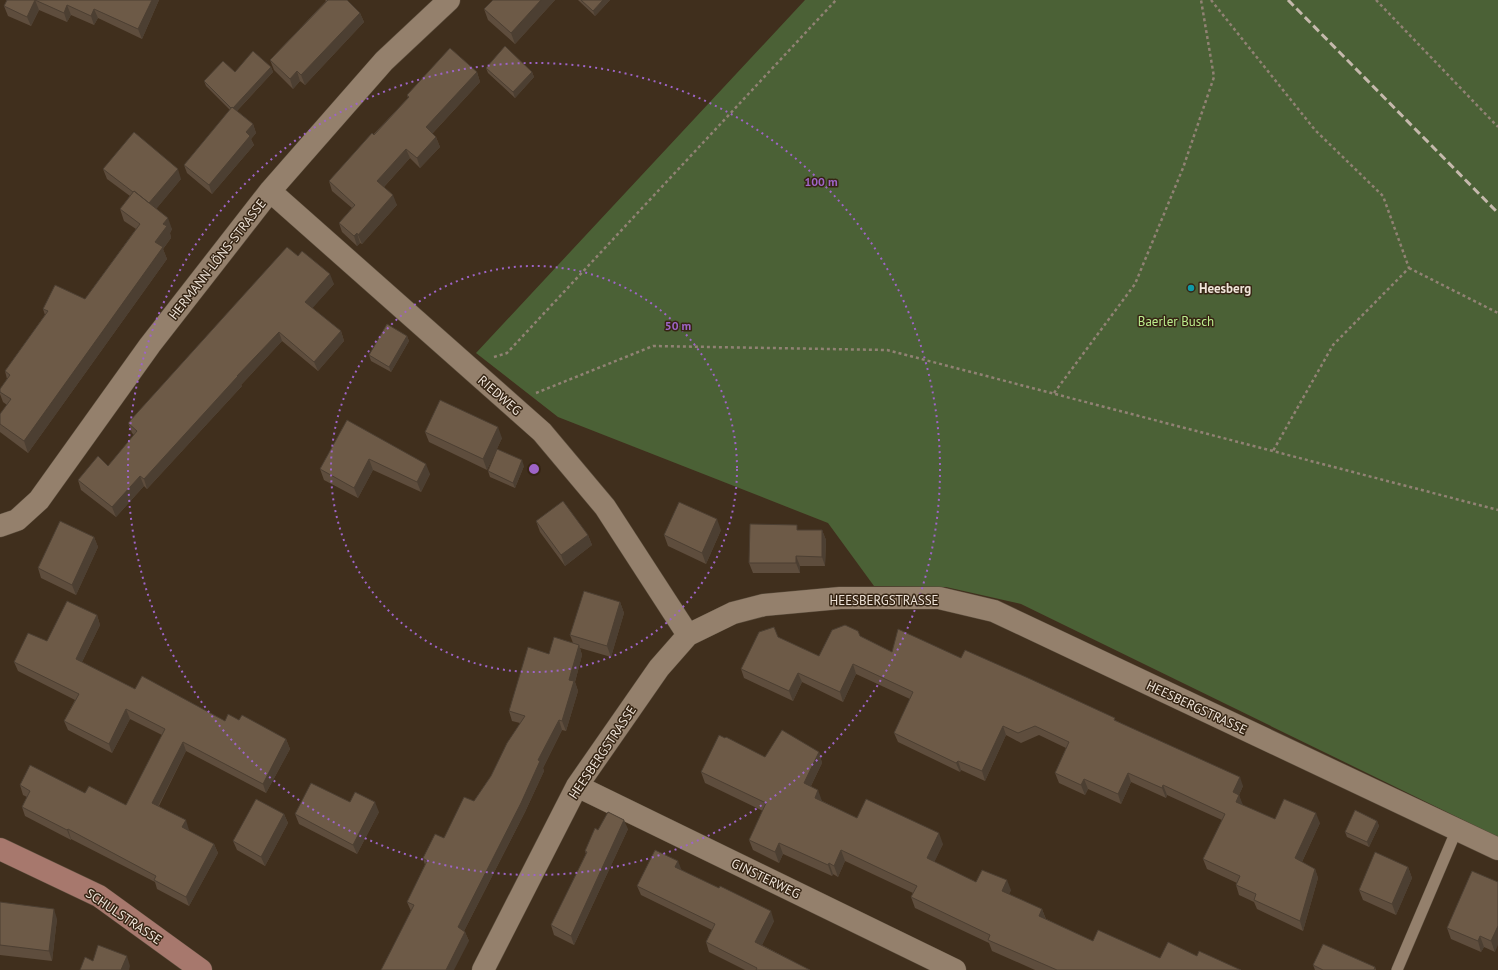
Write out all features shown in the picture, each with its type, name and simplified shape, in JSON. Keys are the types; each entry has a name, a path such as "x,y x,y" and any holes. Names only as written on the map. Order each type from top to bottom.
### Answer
{"street":[{"name":"HERMANN-LÖNS-STRASSE","path":"0,526 17,520 39,500 150,345 270,191 384,61 449,0"},
{"name":"RIEDWEG","path":"270,191 542,432 605,507 688,635"},
{"name":"HEESBERGSTRASSE","path":"483,970 577,786 660,668 688,635 733,613 764,604 840,598 939,598 994,611 1498,849"},
{"name":"GINSTERWEG","path":"577,786 955,970"},
{"name":"SCHULSTRASSE","path":"0,849 99,896 201,970"}],"lane":[{"path":"1397,970 1457,829"}],"path":[{"path":"468,366 507,353 836,0"},
{"path":"1054,393 1135,284 1183,168 1214,77 1201,0"},
{"path":"1211,0 1315,130 1383,196 1409,268 1498,313"},
{"path":"1376,0 1498,127"},
{"path":"1273,451 1332,345 1409,268"},
{"path":"510,404 653,346 887,350 1498,510"}],"green space":[{"name":"Baerler Busch","path":"805,0 1498,0 1498,837 1021,604 946,587 874,586 828,523 558,417 476,353"}],"building":[{"path":"7,0 35,0 27,17 4,6"},
{"path":"35,0 152,0 138,29 94,9 91,16 67,5 64,13"},
{"path":"328,0 347,0 360,13 301,75 297,71 290,79 270,60"},
{"path":"493,0 541,0 511,33 484,9"},
{"path":"581,0 603,0 593,11"},
{"path":"505,46 532,72 513,92 486,68"},
{"path":"450,48 477,72 426,127 436,137 417,158 406,149 377,181 393,195 358,235 357,233 354,236 339,223 355,205 329,181 372,133 374,135 409,97 407,95"},
{"path":"253,51 271,67 233,108 231,108 204,81 223,61 235,72"},
{"path":"232,107 253,124 246,132 250,136 209,185 184,165"},
{"path":"134,132 178,169 149,203 103,169"},
{"path":"134,191 168,218 163,224 167,226 155,242 163,247 24,441 0,424 0,414 11,399 0,392 0,389 10,375 5,371 48,311 43,309 55,285 85,299 140,224 120,209"},
{"path":"287,247 298,256 302,251 330,274 305,302 341,331 314,362 279,332 144,479 140,476 112,507 78,480 98,456 108,466 137,431 128,423"},
{"path":"387,324 407,336 389,367 369,355"},
{"path":"440,400 498,427 483,459 425,432"},
{"path":"347,420 426,464 417,482 369,459 354,488 320,469"},
{"path":"497,449 522,460 513,483 488,471"},
{"path":"563,501 588,535 561,555 536,521"},
{"path":"679,502 717,519 702,553 664,535"},
{"path":"60,521 94,537 72,585 38,568"},
{"path":"750,524 797,525 797,530 822,530 822,557 796,556 796,563 749,563"},
{"path":"584,591 620,602 607,646 570,635"},
{"path":"67,601 97,615 76,659 135,689 142,676 225,721 228,714 239,720 242,715 286,739 263,784 183,742 152,803 186,820 182,827 214,844 186,897 154,880 156,876 68,829 67,830 22,807 30,791 20,785 30,765 85,793 89,786 126,805 165,729 126,709 109,744 64,721 79,694 14,662 28,633 47,641"},
{"path":"845,625 858,631 860,636 892,652 898,629 961,658 965,650 1240,777 1233,792 1239,795 1236,802 1275,819 1284,799 1316,813 1295,858 1315,869 1300,921 1254,900 1256,894 1236,885 1240,876 1203,859 1225,814 1163,785 1162,788 1128,773 1118,794 1084,779 1081,785 1055,773 1069,742 1035,726 1018,733 1003,726 982,771 958,761 956,763 894,733 913,692 853,664 840,692 798,673 789,691 741,669 759,632 774,627 778,637 819,656 832,630"},
{"path":"554,637 579,645 569,680 574,681 562,721 559,720 538,760 540,761 521,803 458,927 465,932 446,970 381,970 414,905 407,902 427,861 423,858 435,834 444,838 464,797 474,801 491,776 507,743 525,716 509,711 528,647 549,654"},
{"path":"782,730 819,752 804,783 818,790 815,798 857,818 866,799 939,833 927,858 976,882 982,870 1007,880 1002,891 1042,909 1039,916 1093,941 1098,930 1160,958 1168,942 1197,956 1199,951 1241,970 1057,970 988,940 990,935 911,897 917,886 841,850 834,866 829,863 828,865 779,843 775,852 749,840 766,803 701,772 719,735 725,738 726,737 765,757"},
{"path":"311,783 350,802 355,792 375,802 353,845 295,814"},
{"path":"256,799 284,814 261,857 233,841"},
{"path":"1355,810 1377,821 1367,842 1345,832"},
{"path":"608,812 624,820 571,936 551,925 587,852 585,851 595,828 598,830"},
{"path":"655,850 678,861 675,867 719,888 720,886 771,911 755,942 810,970 756,970 757,968 706,942 715,924 637,886"},
{"path":"1375,852 1408,867 1392,904 1359,890"},
{"path":"1472,871 1498,882 1498,926 1491,941 1480,936 1478,941 1447,928"},
{"path":"0,902 54,909 49,951 0,945"},
{"path":"1323,944 1375,967 1374,970 1323,970 1313,965"},
{"path":"98,945 127,956 121,970 80,970 85,957 93,961"}],"railway":[{"path":"1288,0 1498,213"}],"place":[{"name":"Heesberg","path":"1191,288"}]}
